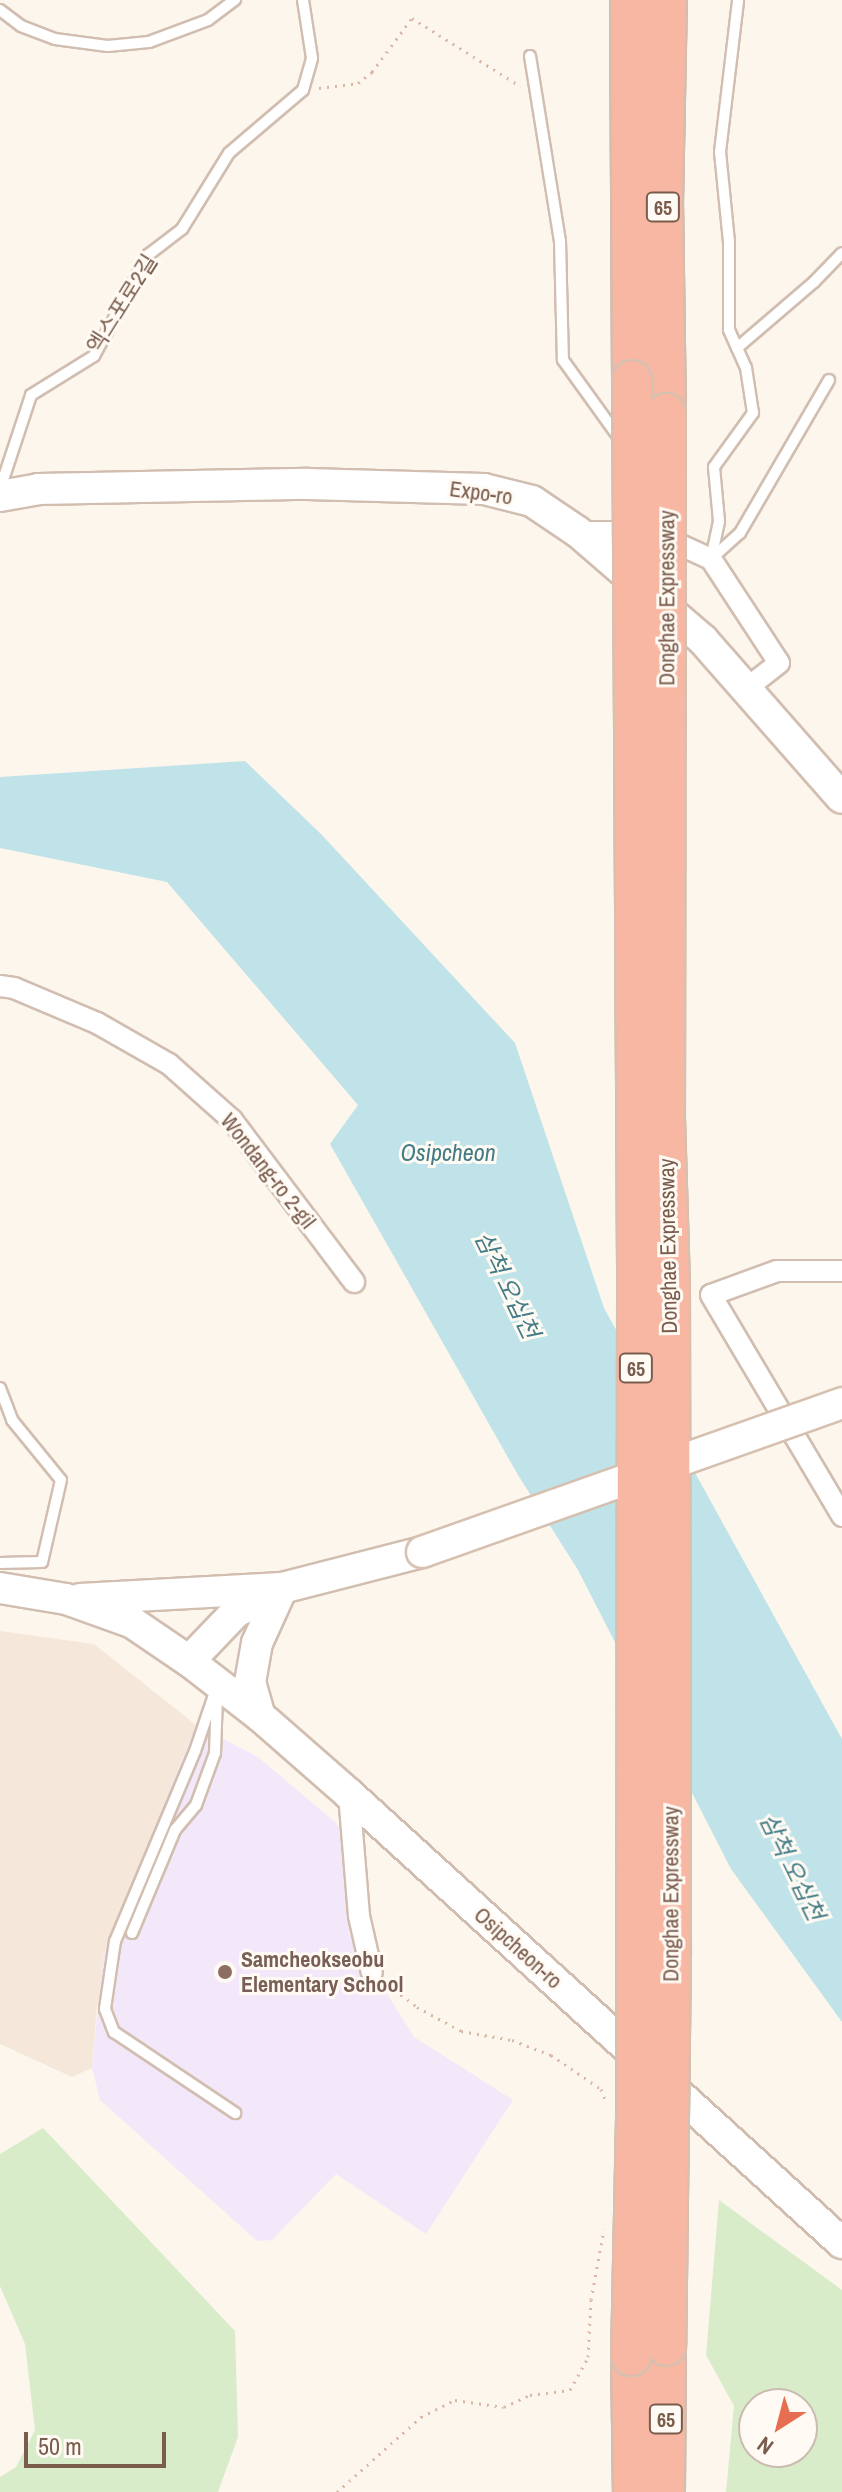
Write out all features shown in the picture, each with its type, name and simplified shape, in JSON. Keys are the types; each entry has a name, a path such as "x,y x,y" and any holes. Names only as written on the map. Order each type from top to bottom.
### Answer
{"highway":[{"name":"Donghae Expressway","path":"630,0 637,1282 636,2114 649,2351 665,2492"},
{"name":"Donghae Expressway","path":"633,2492 649,2351 671,1956 663,205 667,0"}],"street":[{"name":"Expo-ro","path":"0,496 38,489 260,485 484,489 532,501 578,532 703,640 842,798"},
{"path":"578,532 652,525 711,559 779,663 746,689"},
{"name":"Wondang-ro 2-gil","path":"0,986 14,988 97,1023 169,1064 232,1120 354,1282"},
{"path":"840,1508 711,1295 777,1271 842,1271"},
{"path":"66,1599 282,1588 422,1552 842,1403"},
{"name":"Osipcheon-ro","path":"0,1588 66,1599 133,1623 218,1683 349,1794 842,2243"},
{"path":"189,1661 236,1612 282,1588"},
{"path":"260,1716 250,1682 252,1669 257,1643 282,1588"},
{"path":"349,1794 359,1916 372,1973"}],"lane":[{"path":"0,10 21,26 55,39 108,46 149,42 208,20 235,0"},
{"path":"303,0 312,58 303,90"},
{"path":"711,559 719,521 714,467 753,413 746,368 729,330 729,242 720,152 738,0"},
{"path":"530,56 560,241 563,360 647,477"},
{"name":"엑스포로2길","path":"0,489 31,395 94,356 148,255 182,229 229,153 303,90"},
{"path":"737,348 814,282 842,253"},
{"path":"711,559 740,533 829,380"},
{"path":"0,1388 12,1420 61,1480 42,1562 0,1563"},
{"path":"132,1933 175,1830 196,1805 215,1753 218,1683"},
{"path":"218,1683 195,1751 115,1941 105,2009 114,2032 235,2113"}],"path":[{"path":"303,90 358,83 372,72 412,18 536,96"},
{"path":"372,1973 417,2007 461,2031 512,2040 551,2055 601,2089 611,2114"},
{"path":"337,2492 421,2417 455,2400 504,2407 530,2395 570,2390 588,2357 597,2253 605,2224"}],"shaded area":[{"path":"0,1631 94,1644 196,1725 151,1841 97,2006 92,2068 72,2077 0,2044"},
{"path":"196,1725 258,1757 335,1822 345,1836 349,1933 414,2037 513,2100 426,2234 336,2174 272,2240 257,2241 100,2100 92,2068 103,1955"}],"green space":[{"path":"43,2128 235,2331 238,2437 218,2492 0,2492 0,2477 16,2467 35,2430 25,2344 0,2286 0,2154"},
{"path":"719,2200 842,2290 842,2492 726,2492 734,2406 706,2355"}],"water":[{"name":"Osipcheon","path":"245,761 321,834 515,1043 604,1308 842,1739 842,2022 731,1869 578,1570 518,1475 330,1144 358,1105 167,882 0,848 0,777"}],"place":[{"name":"Samcheokseobu Elementary School","path":"225,1972"}],"water label":[{"name":"삼척 오십천","path":"507,1285"},
{"name":"삼척 오십천","path":"792,1867"}]}
